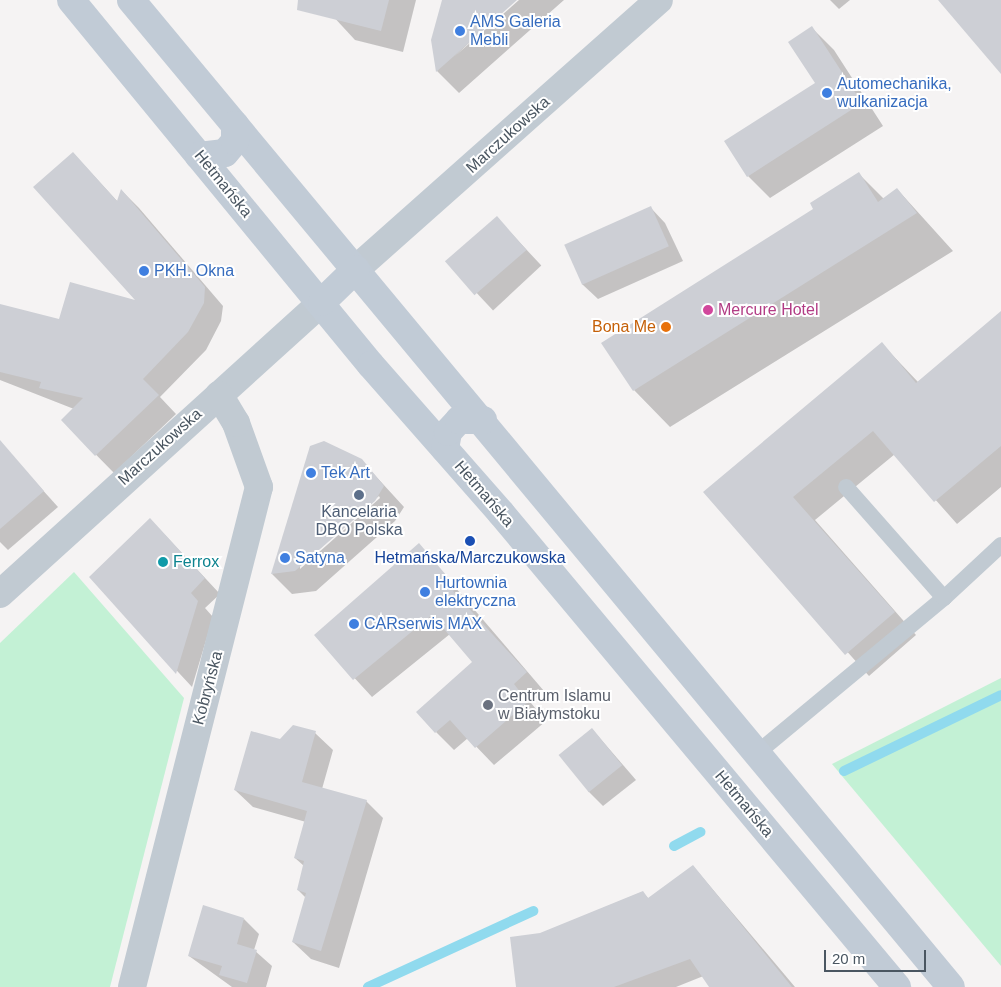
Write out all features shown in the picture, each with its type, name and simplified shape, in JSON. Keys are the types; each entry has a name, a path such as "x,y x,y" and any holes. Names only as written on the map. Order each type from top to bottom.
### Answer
{"main road":[{"name":"Hetmańska","path":"71,0 199,156 897,987"},
{"path":"131,0 482,420 756,754 951,987"},
{"path":"199,156 225,154 235,141 235,125"},
{"path":"322,302 356,269"},
{"path":"445,449 448,432 459,420 482,420"}],"street":[{"name":"Marczukowska","path":"356,269 659,0"},
{"name":"Marczukowska","path":"0,594 322,302"},
{"name":"Kobryńska","path":"132,987 258,487 236,423 219,396"}],"lane":[{"path":"846,487 944,598"},
{"path":"756,754 944,598 1001,545"}],"green space":[{"path":"74,572 184,698 110,987 0,987 0,643"},
{"path":"1001,678 1001,966 832,764"}],"building":[{"path":"298,0 389,0 381,31 297,10"},
{"name":"AMS Galeria Mebli","path":"442,0 517,0 436,72 431,40"},
{"path":"938,0 1001,0 1001,74"},
{"name":"Automechanika, wulkanizacja","path":"812,26 862,103 747,177 724,141 815,83 788,42"},
{"path":"73,152 117,201 121,189 205,287 204,303 188,332 143,379 159,395 95,456 61,420 83,398 39,388 41,382 0,372 0,304 59,319 70,282 135,300 33,187"},
{"name":"Mercure Hotel","path":"859,172 878,202 897,188 917,213 633,391 601,343 813,209 810,203"},
{"path":"651,206 669,246 582,285 564,245"},
{"path":"497,216 527,250 474,295 445,261"},
{"path":"1001,311 1001,446 934,502 873,431 793,497 895,612 845,655 703,492 882,342 916,383"},
{"path":"0,440 44,491 0,529"},
{"path":"324,441 362,459 384,486 375,501 295,571 271,574 310,446"},
{"path":"150,518 205,578 191,593 198,601 176,674 89,577"},
{"path":"419,543 457,588 453,591 527,672 514,684 528,702 475,748 450,720 435,733 416,712 472,662 432,615 353,680 314,635"},
{"path":"293,725 316,731 302,782 367,800 321,951 292,942 306,893 297,890 304,861 294,858 307,811 234,790 251,731 280,739"},
{"path":"592,728 622,765 589,792 559,755"},
{"path":"693,865 792,987 709,987 690,959 614,987 516,987 510,937 540,933 643,891 648,898"},
{"path":"203,905 244,918 237,944 257,950 247,983 219,975 222,966 188,956"}],"waterway":[{"path":"844,771 1001,695"},
{"path":"674,846 700,832"},
{"path":"368,987 533,911"}],"place":[{"name":"AMS Galeria Mebli","path":"460,31"},
{"name":"Automechanika, wulkanizacja","path":"827,93"},
{"name":"PKH. Okna","path":"144,271"},
{"name":"Mercure Hotel","path":"708,310"},
{"name":"Bona Me","path":"666,327"},
{"name":"Tek Art","path":"311,473"},
{"name":"Kancelaria DBO Polska","path":"359,495"},
{"name":"Hetmańska/Marczukowska","path":"470,541"},
{"name":"Satyna","path":"285,558"},
{"name":"Ferrox","path":"163,562"},
{"name":"Hurtownia elektryczna","path":"425,592"},
{"name":"CARserwis MAX","path":"354,624"},
{"name":"Centrum Islamu w Białymstoku","path":"488,705"}]}
